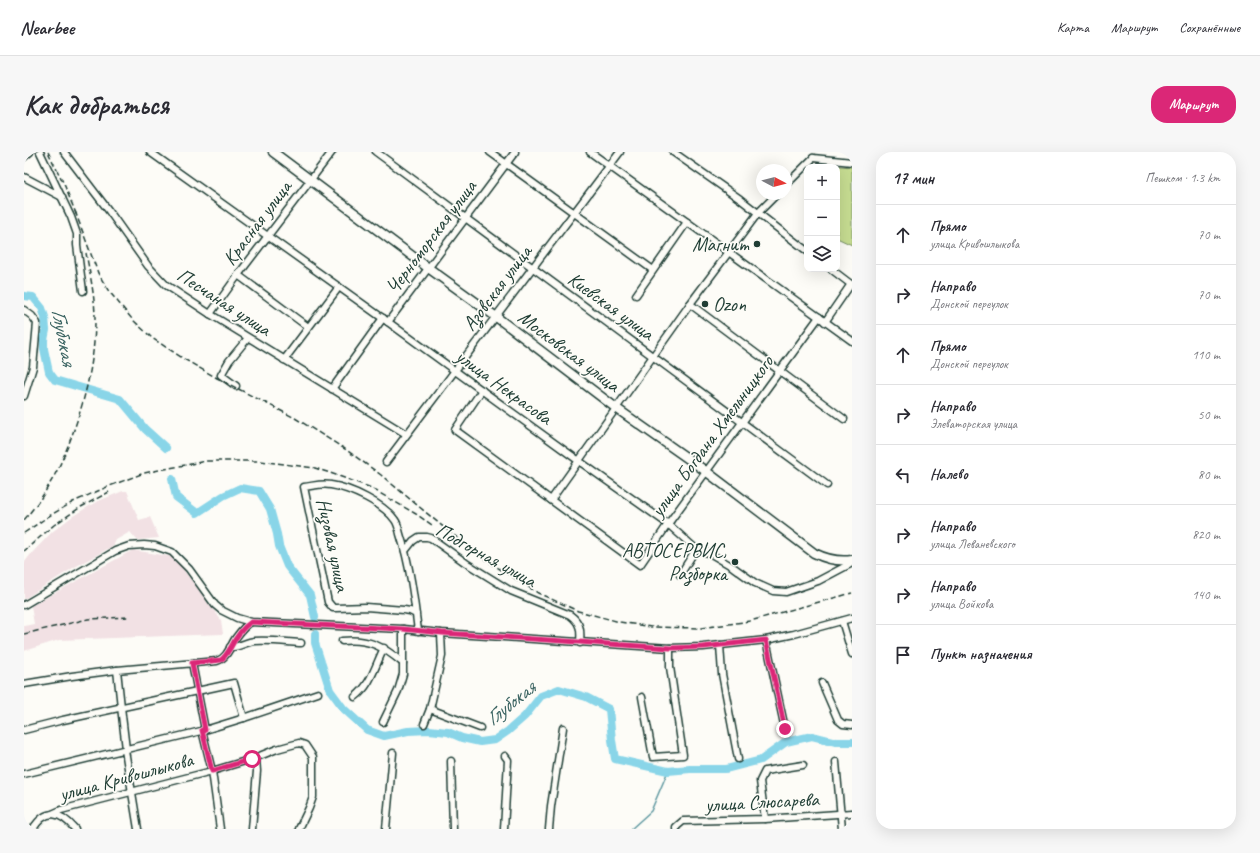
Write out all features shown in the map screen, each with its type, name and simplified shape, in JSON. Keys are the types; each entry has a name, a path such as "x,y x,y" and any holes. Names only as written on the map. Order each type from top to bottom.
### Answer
{"main road":[{"name":"Московская улица","path":"273,152 495,316 616,408 707,472 814,553 826,559 852,562"}],"street":[{"path":"24,157 30,152"},
{"path":"40,152 62,197 77,234 76,244 83,291"},
{"name":"Песчаная улица","path":"64,152 110,211 148,266 166,285 248,338 406,434"},
{"name":"улица Некрасова","path":"150,152 668,524 696,549 711,554 733,567 755,583 773,591 786,592 818,581 852,562"},
{"name":"Красная улица","path":"210,314 332,152"},
{"name":"Киевская улица","path":"376,152 827,485"},
{"path":"490,152 653,270"},
{"name":"Черноморская улица","path":"332,389 515,152"},
{"path":"590,152 852,342"},
{"name":"Азовская улица","path":"386,462 620,152"},
{"path":"673,152 734,195 804,249"},
{"path":"792,179 814,155 852,162"},
{"path":"24,177 62,197"},
{"path":"551,500 728,252 758,213 771,200"},
{"path":"636,295 687,222"},
{"path":"825,322 851,284 835,272"},
{"path":"238,275 308,327"},
{"path":"284,360 339,287"},
{"path":"690,304 844,419"},
{"path":"24,310 32,316 36,324 32,367 24,396"},
{"name":"улица Богдана Хмельницкого","path":"482,390 455,430 640,565 668,524 819,318"},
{"path":"236,386 221,375 229,362 248,338"},
{"name":"Низовая улица","path":"406,551 396,521 390,514 376,504 350,490 331,485 304,487 328,602 333,608 366,606 404,610 416,614"},
{"name":"Подгорная улица","path":"406,551 413,541 419,537 423,536 431,538 466,563 511,591 570,615 579,625 580,642"},
{"path":"24,605 115,551 124,547 139,545 155,546 172,552 189,568 215,605 227,614 251,622 403,629 442,633 670,648 692,648 766,640 852,618"},
{"path":"680,575 696,549"},
{"path":"406,551 418,631"},
{"path":"842,621 852,654"},
{"path":"24,684 117,670 221,660 224,658 245,626 251,622"},
{"path":"382,722 398,691 403,674 403,629"},
{"path":"424,724 430,709 442,656 442,633"},
{"path":"766,640 785,729"},
{"path":"230,647 234,648 247,642 255,641 302,642"},
{"path":"342,641 364,641 378,645 404,663"},
{"path":"720,645 722,674 738,759"},
{"path":"354,697 359,694 370,681 384,648"},
{"path":"642,697 653,756 683,754 670,666 670,648"},
{"path":"192,663 212,771 220,829"},
{"path":"117,670 126,749 138,829"},
{"path":"24,730 121,707 234,683 244,718"},
{"path":"822,683 838,720 843,724 852,725"},
{"path":"24,774 204,730 318,693"},
{"path":"430,709 480,728"},
{"path":"549,829 563,728"},
{"name":"улица Кривошлыкова","path":"33,829 37,822 44,816 61,810 212,771 256,758 276,749 299,743 305,745 313,757 313,797 298,829"},
{"path":"386,829 393,753"},
{"path":"504,829 508,760 505,756"},
{"path":"252,829 257,771 256,758"},
{"path":"451,761 453,829"},
{"path":"836,762 842,829"},
{"path":"765,819 760,780 765,771 803,765"},
{"name":"улица Слюсарева","path":"676,828 683,821 765,819 852,813"},
{"name":"улица Кривошлыкова","path":"52,814 67,821 75,829"}],"shaded area":[{"path":"123,491 127,491 139,520 150,517 159,538 137,540 130,532 116,540 113,546 73,568 24,599 24,563 31,554 52,532 73,516 96,502"},
{"path":"133,550 174,557 221,620 223,634 59,640 24,651 24,626 34,624 31,606"}],"green space":[{"path":"840,166 852,167 852,245 840,239"}],"waterway":[{"name":"Глубокая","path":"24,296 33,297 42,308 45,317 46,330 44,349 49,372 55,380 120,399 145,429 166,448"},
{"name":"Глубокая","path":"172,479 176,497 197,513 223,496 240,488 259,491 270,509 279,546 287,566 310,595 315,617"},
{"name":"Глубокая","path":"315,634 315,643 330,690 344,709 367,730 384,736 408,731 429,730 448,732 462,738 480,742 495,740 525,716 541,696 559,689 586,697 609,709 615,759 668,771 690,769 726,769 761,760 786,742 812,736 836,742 852,742"},
{"path":"631,829 651,811 668,771"}],"railway":[{"path":"48,152 64,184 77,216"},
{"path":"75,211 98,273 108,290 132,319 152,338 217,378 295,418 345,449 381,475 447,530 492,564 538,593 578,611 620,622 651,627 701,628 750,621 852,593"},
{"path":"24,520 34,508 60,464 75,427 87,387 94,347 95,311 91,277 86,253"},
{"path":"24,533 73,502 107,487 144,473 206,461 260,461 315,468 369,487 432,525"},
{"path":"24,551 54,525 81,507 109,492"},
{"path":"24,634 88,619 129,617"}],"place":[{"name":"Магнит","path":"757,244"},
{"name":"Ozon","path":"705,304"},
{"name":"АВТОСЕРВИС, Разборка","path":"735,562"}],"route":[{"path":"252,759 212,771 202,730 205,730 192,663 217,662 224,658 240,632 251,622 403,629 442,633 670,648 692,648 766,640 785,729"}]}
